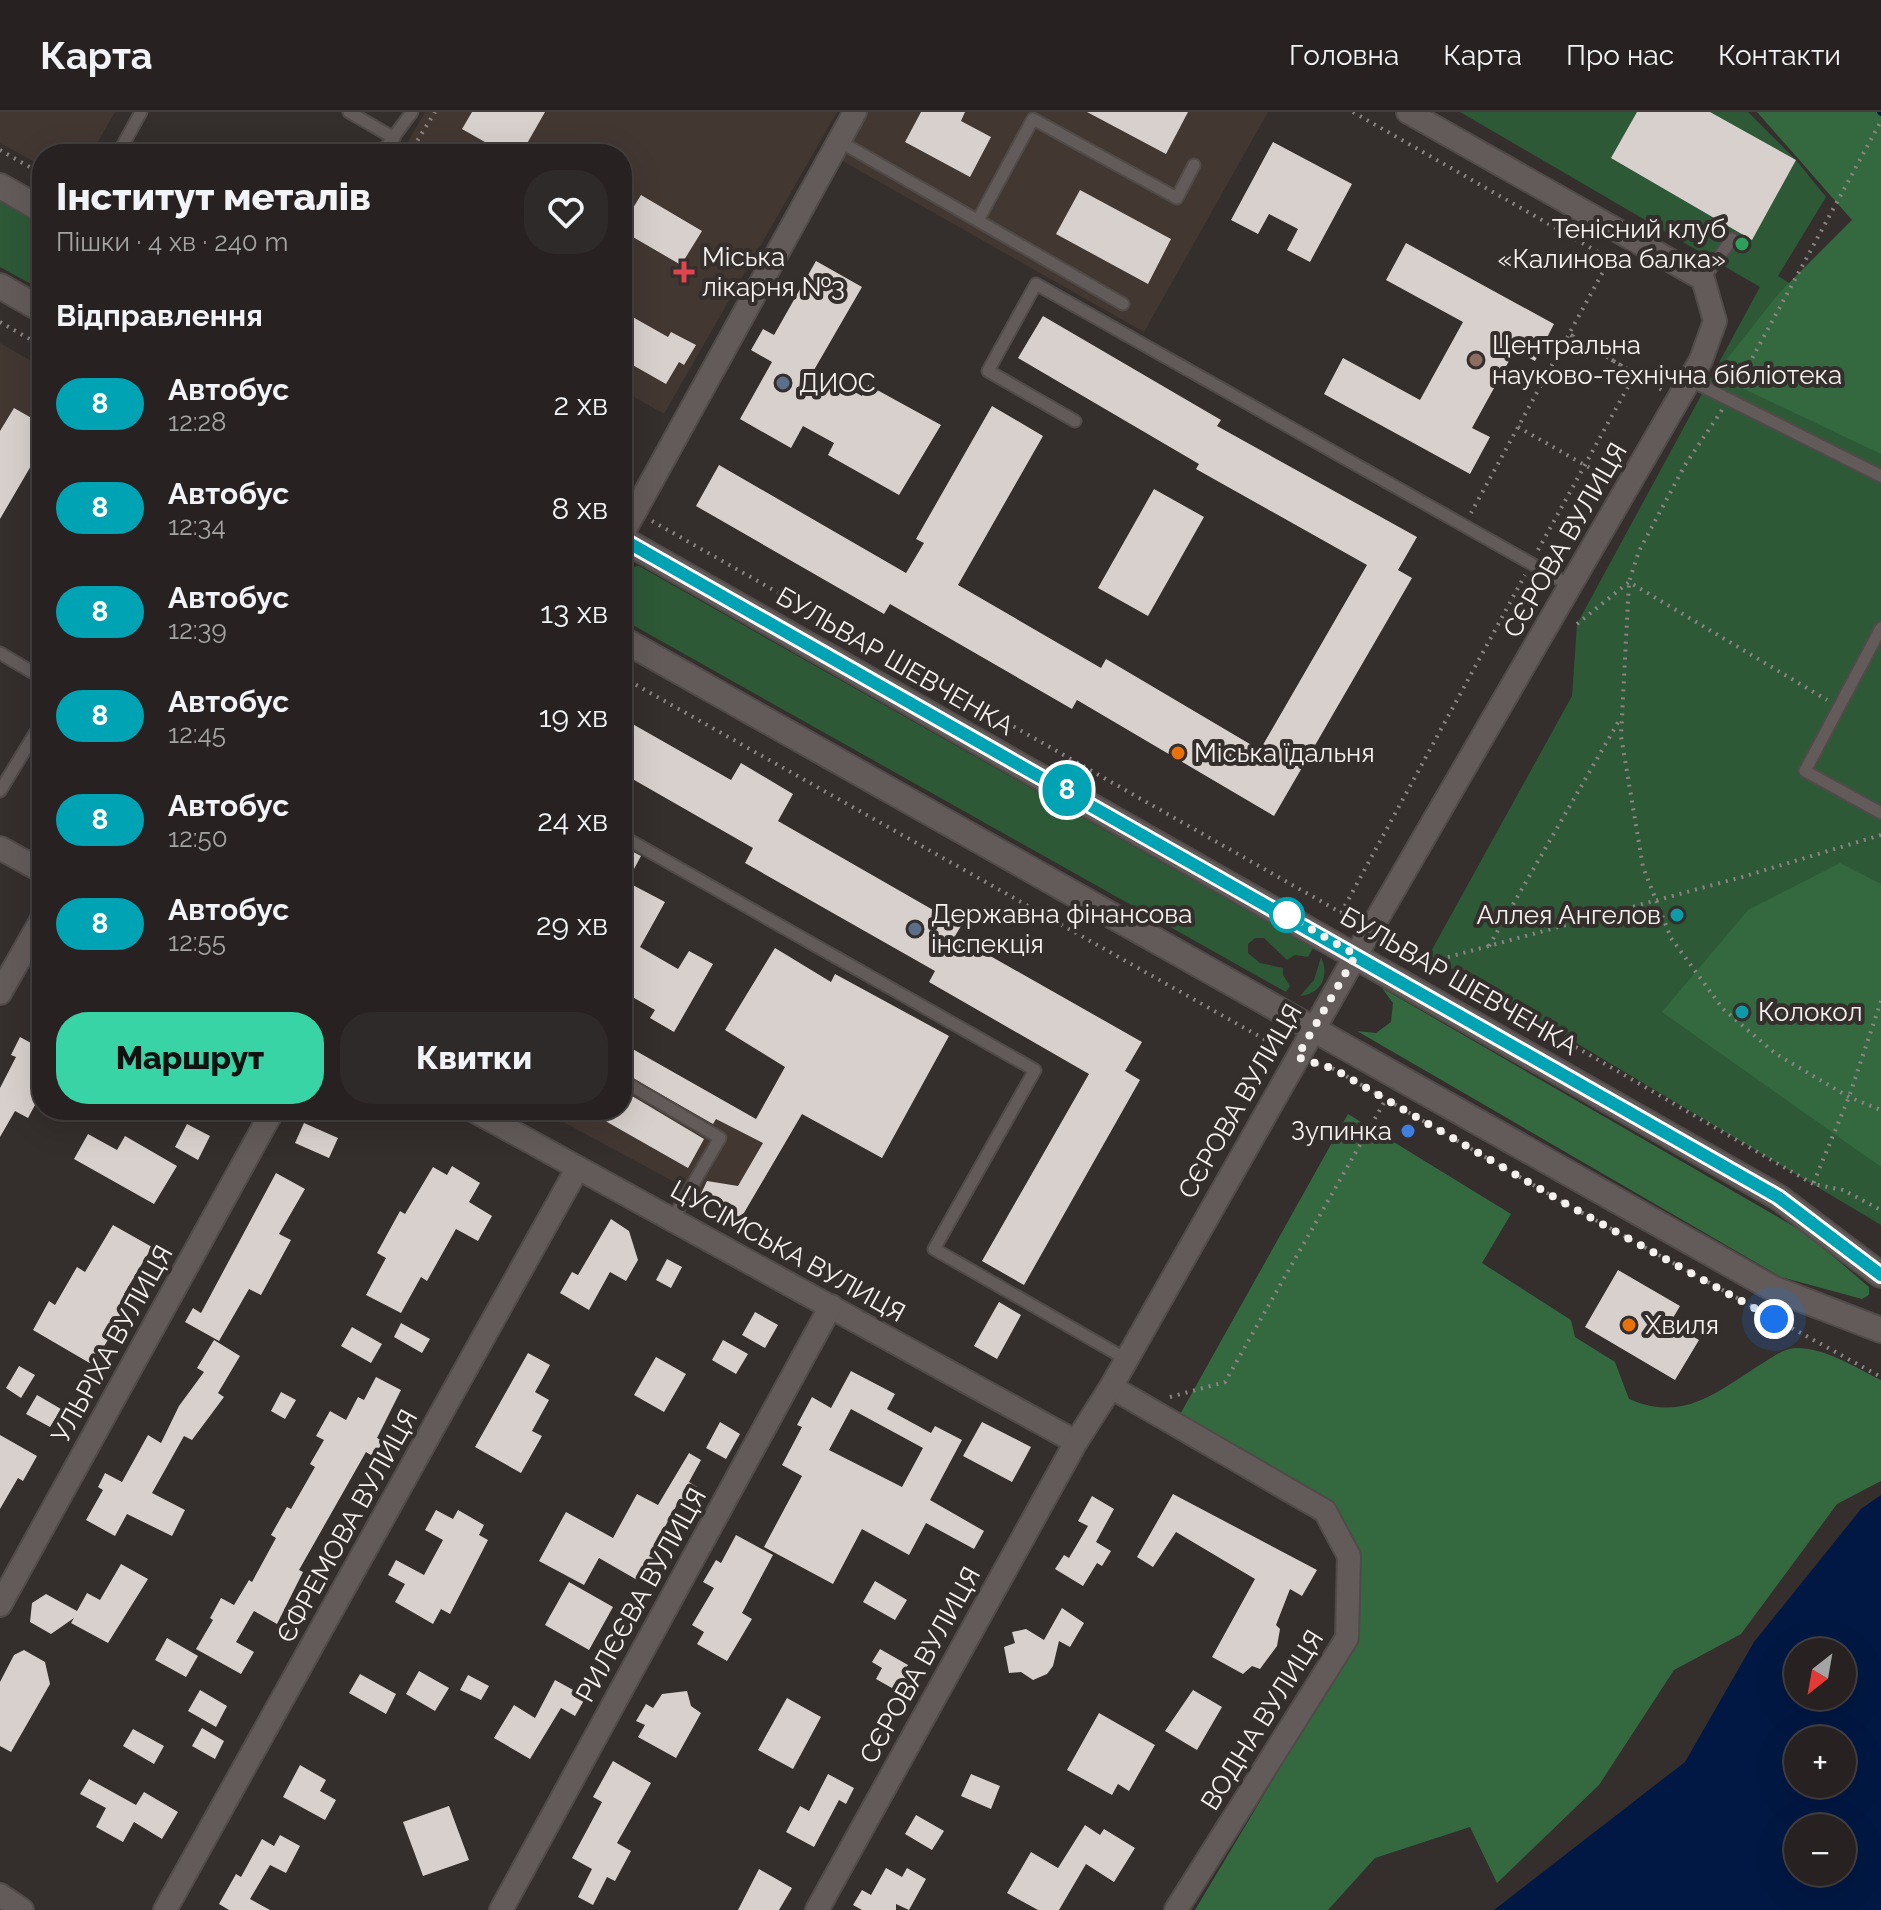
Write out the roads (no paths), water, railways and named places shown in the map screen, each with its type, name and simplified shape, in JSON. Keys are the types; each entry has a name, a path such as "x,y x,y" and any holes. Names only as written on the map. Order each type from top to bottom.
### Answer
{"main road":[{"path":"0,186 32,204"},
{"path":"0,286 32,304"},
{"name":"БУЛЬВАР ШЕВЧЕНКА","path":"632,543 1778,1197 1881,1275"},
{"path":"632,645 1772,1288 1881,1330"}],"street":[{"path":"632,517 855,112"},
{"path":"1408,112 1703,279"},
{"name":"СЄРОВА ВУЛИЦЯ","path":"817,1910 1076,1442 1111,1387 1297,1057 1684,390 1715,321 1703,279"},
{"path":"0,848 32,866"},
{"path":"0,993 32,937"},
{"name":"УЛЬРІХА ВУЛИЦЯ","path":"0,1605 267,1120"},
{"name":"ЦУСІМСЬКА ВУЛИЦЯ","path":"491,1120 1076,1442"},
{"name":"ЄФРЕМОВА ВУЛИЦЯ","path":"165,1910 577,1169"},
{"name":"РИЛЄЄВА ВУЛИЦЯ","path":"501,1910 831,1306"},
{"name":"ВОДНА ВУЛИЦЯ","path":"1111,1387 1325,1511 1349,1556 1347,1638 1176,1910"},
{"path":"0,1895 22,1910"}],"lane":[{"path":"123,144 141,112"},
{"path":"349,112 394,138"},
{"path":"389,144 412,112"},
{"path":"978,220 1033,119 1177,198 1194,165"},
{"path":"839,141 1123,304"},
{"path":"1703,279 1732,239"},
{"path":"1075,421 988,371 1036,284 1571,586"},
{"path":"1684,390 1730,398 1881,476"},
{"path":"1881,628 1805,771 1881,813"},
{"path":"0,653 32,672"},
{"path":"0,791 32,738"},
{"path":"632,842 1035,1070 934,1249 1126,1359"},
{"path":"632,1086 720,1138 672,1220"}],"water":[{"path":"1881,1495 1881,1910 1494,1910 1685,1762 1754,1642 1861,1509"}],"place":[{"name":"Тенісний клуб «Калинова балка»","path":"1742,244"},
{"name":"Міська лікарня №3","path":"684,272"},
{"name":"Центральна науково-технічна бібліотека","path":"1476,360"},
{"name":"ДИОС","path":"783,383"},
{"name":"Міська їдальня","path":"1178,753"},
{"name":"Аллея Ангелов","path":"1677,915"},
{"name":"Державна фінансова інспекція","path":"915,929"},
{"name":"Колокол","path":"1742,1012"},
{"name":"Зупинка","path":"1408,1131"},
{"name":"Хвиля","path":"1629,1325"}]}
